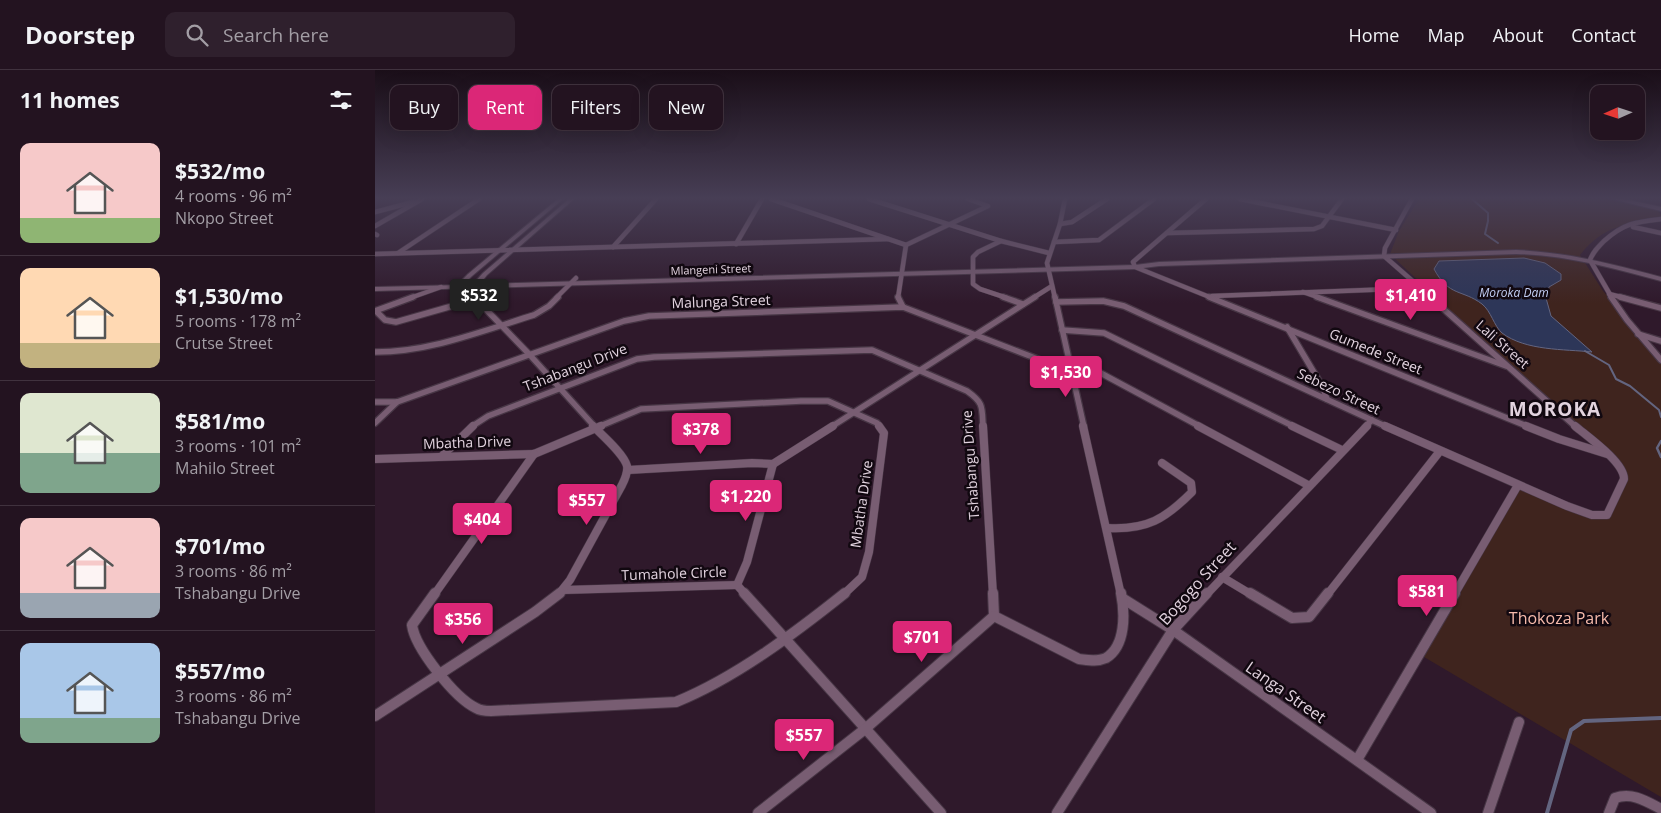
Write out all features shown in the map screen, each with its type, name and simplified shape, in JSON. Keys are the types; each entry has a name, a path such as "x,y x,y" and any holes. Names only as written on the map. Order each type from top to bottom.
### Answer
{"street":[{"path":"398,253 427,234"},
{"path":"375,716 535,612 563,590 622,485 628,470 625,460 596,427 464,284 498,250 518,234"},
{"path":"475,296 477,283 532,234"},
{"path":"613,247 625,234"},
{"path":"736,244 742,234"},
{"path":"872,234 906,245 930,234"},
{"path":"979,234 1049,253"},
{"path":"758,813 865,729 995,616 1079,659 1098,662 1107,658 1119,642 1124,614 1122,598 1108,528 1047,266 1049,253 1057,234"},
{"path":"1054,242 1099,240 1107,234"},
{"path":"1134,265 1166,234"},
{"path":"1384,256 1385,248 1394,234"},
{"path":"1611,234 1598,247 1590,260 1609,294 1637,334 1661,360"},
{"path":"375,254 888,239"},
{"path":"1001,241 975,254 972,281 976,287 1023,304"},
{"path":"903,307 898,299 906,245"},
{"name":"Mlangeni Street","path":"375,289 441,287 477,283 577,278 1134,265 1530,252 1590,260 1661,279"},
{"name":"Lali Street","path":"1384,256 1608,454 1621,468 1624,479 1608,514"},
{"name":"Gumede Street","path":"1134,265 1559,439 1608,454"},
{"name":"Mlangeni Street","path":"477,283 571,283 902,270"},
{"path":"375,352 425,348 541,312 577,278"},
{"name":"Mlangeni Street","path":"375,283 464,284"},
{"path":"628,470 752,463 773,464 1052,286"},
{"path":"441,287 375,311 385,320 396,322 475,296"},
{"path":"1210,296 1419,288"},
{"path":"1303,292 1511,368"},
{"path":"1609,294 1661,308"},
{"name":"Sebezo Street","path":"1056,302 1103,301 1117,303 1518,485 1586,514 1601,516 1608,514"},
{"name":"Malunga Street","path":"375,402 397,402 529,354 640,317 903,307 1048,363 1095,370 1308,485"},
{"path":"1287,328 1322,386 1327,399"},
{"path":"1062,330 1104,333 1342,450"},
{"path":"1637,334 1661,341"},
{"name":"Tshabangu Drive","path":"442,456 460,436 476,423 629,362 654,357 861,350 883,354 974,395 982,404 995,616"},
{"name":"Mbatha Drive","path":"375,459 534,454 641,409 662,407 815,401 837,404 855,412 877,423 884,433 871,542 862,577 854,586 784,639 691,697 659,704 487,711 477,709 469,704 440,674 414,637 411,629 415,618 534,454"},
{"path":"375,423 397,402"},
{"name":"Bogogo Street","path":"1057,813 1173,630 1308,485 1372,420"},
{"path":"1221,577 1292,618 1309,617 1440,451"},
{"path":"1108,528 1136,528 1153,524 1162,519 1192,492 1191,483 1161,463"},
{"name":"Tumahole Circle","path":"563,590 737,585 747,562 773,464"},
{"path":"1357,760 1518,485"},
{"path":"737,585 941,813"},
{"name":"Langa Street","path":"1122,598 1173,630 1431,813"},
{"path":"1488,813 1519,722"},
{"path":"1609,813 1612,801 1615,798 1628,796 1642,798 1661,809"}],"green space":[{"name":"Thokoza Park","path":"1398,234 1604,234 1589,245 1580,255 1603,291 1661,357 1661,797 1419,654 1519,488 1602,517 1611,516 1627,474 1621,464 1511,368 1390,254"}],"water":[{"name":"Moroka Dam","path":"1524,258 1545,263 1561,274 1561,280 1549,287 1546,298 1551,316 1592,352 1545,348 1512,339 1499,330 1488,310 1482,304 1445,284 1434,269 1439,261"}],"waterway":[{"path":"1485,234 1498,243"},
{"path":"1585,351 1609,365 1616,379 1630,386 1659,410 1661,417"},
{"path":"1661,441 1657,448 1661,457"},
{"path":"1547,813 1571,730 1584,721 1661,718"}],"district":[{"name":"MOROKA","path":"1555,409"}]}
